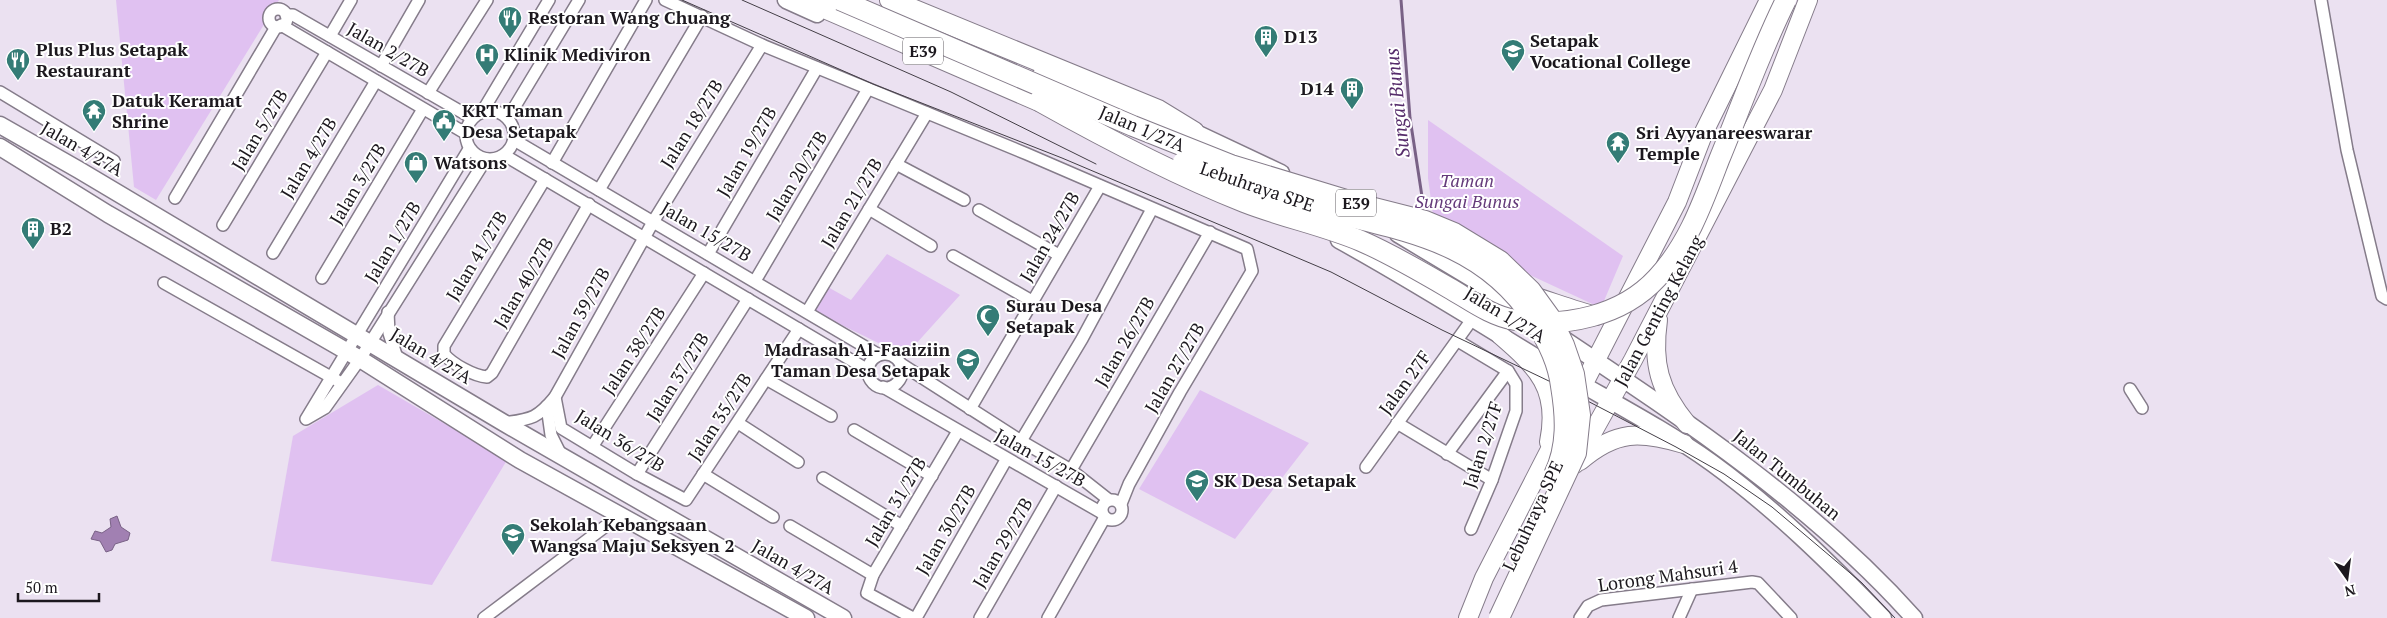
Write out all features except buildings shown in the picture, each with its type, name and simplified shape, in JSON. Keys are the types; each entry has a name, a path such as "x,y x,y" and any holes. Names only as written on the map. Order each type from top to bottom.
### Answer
{"highway":[{"name":"Lebuhraya SPE","path":"806,0 1170,158 1264,192 1422,236 1468,256 1500,280 1524,305 1553,353 1561,382 1565,434 1560,462 1485,618"},
{"name":"Lebuhraya SPE","path":"840,0 1133,126 1231,165 1330,196 1426,221 1454,233 1500,261 1531,291 1552,320 1564,345 1574,374 1580,415 1576,453 1501,618"},
{"path":"890,0 1158,110 1194,132"},
{"name":"E39","path":"1039,101 1118,145 1209,187 1246,203 1318,224 1362,242 1408,264 1493,313 1514,320 1548,323 1587,318 1624,304 1656,280 1678,252 1699,211 1786,0"}],"main road":[{"name":"Jalan 1/27A","path":"786,0 1146,152 1309,225 1393,269 1583,386 1611,401"},
{"name":"Jalan 1/27A","path":"859,0 977,52 1147,117 1194,132 1306,184 1481,284 1623,379"},
{"name":"Jalan Genting Kelang","path":"1468,618 1484,578 1677,202 1704,132 1768,0"},
{"name":"Jalan Genting Kelang","path":"1501,618 1574,467 1660,309 1773,90 1808,0"},
{"path":"1734,71 1734,88 1743,101 1756,102 1773,90"},
{"name":"Jalan 4/27A","path":"0,125 360,333 397,358 562,457 843,618"},
{"path":"0,147 108,214 354,356 520,460 806,618"},
{"path":"1481,284 1539,297 1601,318 1621,312"},
{"path":"1660,309 1655,350 1658,372 1668,396 1687,424"},
{"path":"1500,335 1533,366 1545,382 1551,406 1552,425 1547,455"},
{"name":"Jalan 1/27A","path":"1549,365 1562,364 1567,359 1569,351 1562,338"},
{"name":"Jalan Tumbuhan","path":"1623,379 1750,468 1876,576 1914,618"},
{"name":"Jalan Tumbuhan","path":"1611,401 1684,444 1754,497 1883,618"},
{"path":"1574,467 1604,443 1627,435 1644,434 1684,444"}],"street":[{"path":"330,36 351,0"},
{"path":"381,66 419,0"},
{"path":"428,93 487,0"},
{"path":"477,115 495,111 508,118 514,132 514,140 504,155 486,159 469,149 465,133 549,0"},
{"path":"508,118 579,0"},
{"path":"552,163 646,0"},
{"path":"665,0 762,46 928,113 1210,232"},
{"path":"2321,0 2348,150 2382,296 2387,299"},
{"name":"Jalan 2/27B","path":"281,17 293,15 428,93 477,115"},
{"path":"599,190 702,16"},
{"path":"175,198 281,17"},
{"name":"Jalan 2/27B","path":"281,17 327,52 465,133"},
{"name":"Jalan 18/27B","path":"644,237 762,46"},
{"name":"Jalan 5/27B","path":"224,225 327,52"},
{"name":"Jalan 19/27B","path":"708,254 817,68"},
{"name":"Jalan 4/27B","path":"273,253 376,81"},
{"name":"Jalan 20/27B","path":"755,282 868,89"},
{"path":"0,92 114,161"},
{"name":"Jalan 3/27B","path":"322,278 423,109"},
{"name":"Jalan 21/27B","path":"807,312 928,113"},
{"name":"Jalan 15/27B","path":"514,140 879,354"},
{"name":"Jalan 1/27B","path":"304,421 325,408 337,381 354,356 360,333 469,149"},
{"name":"Jalan 15/27B","path":"504,155 868,370"},
{"name":"Jalan 1/27B","path":"360,333 388,312 486,159"},
{"path":"896,164 964,200"},
{"name":"Jalan 41/27B","path":"488,377 480,376 448,359 444,354 444,346 545,178"},
{"name":"Jalan 24/27B","path":"970,409 1100,186"},
{"name":"Jalan 40/27B","path":"488,377 537,297 588,204"},
{"path":"869,209 931,246"},
{"path":"1021,442 1082,338 1152,209"},
{"path":"979,210 1059,255"},
{"name":"Jalan 27/27B","path":"1115,501 1129,484 1252,271 1246,249 1210,232"},
{"name":"Jalan 26/27B","path":"1071,470 1210,232"},
{"name":"Jalan 39/27B","path":"504,423 526,420 542,413 555,397 644,237"},
{"path":"953,256 1032,301"},
{"name":"Jalan 38/27B","path":"592,447 704,273"},
{"path":"164,283 337,381"},
{"name":"Jalan 37/27B","path":"637,474 748,299"},
{"path":"388,312 389,333 397,358"},
{"name":"Jalan 27F","path":"1366,467 1473,318"},
{"name":"Jalan 35/27B","path":"686,500 799,329"},
{"path":"1447,454 1508,371 1458,341"},
{"path":"879,354 894,356 901,364 902,370 899,381 889,387 883,387 874,383 868,370 872,360 879,354"},
{"name":"Jalan 15/27B","path":"901,364 1021,442 1071,470 1115,501"},
{"name":"Jalan 2/27F","path":"1471,529 1492,480 1516,411 1516,384 1508,371"},
{"path":"766,379 831,416"},
{"name":"Jalan 15/27B","path":"883,387 1006,460 1056,486 1105,518"},
{"path":"2130,389 2142,408"},
{"name":"Jalan 36/27B","path":"555,397 561,428 637,474 686,500"},
{"path":"547,406 551,435 562,457"},
{"path":"738,422 798,462"},
{"path":"1397,423 1492,480"},
{"path":"854,430 932,476"},
{"name":"Jalan 31/27B","path":"914,618 867,593 873,575 958,431"},
{"name":"Jalan 30/27B","path":"914,618 1006,460"},
{"path":"703,474 773,516"},
{"path":"822,478 902,526"},
{"name":"Jalan 29/27B","path":"980,618 1056,486"},
{"path":"1048,618 1105,518 1103,505 1115,501 1120,515 1105,518"},
{"path":"484,618 619,516"},
{"path":"790,526 873,575"},
{"path":"739,581 748,564"},
{"name":"Lorong Mahsuri 4","path":"1580,618 1588,606 1600,600 1752,582 1758,583 1791,618"},
{"path":"1680,618 1692,589"}],"green space":[{"path":"116,0 279,0 156,200 134,187"},
{"name":"Taman Sungai Bunus","path":"1428,120 1623,256 1601,308 1532,276 1433,215 1428,178"},
{"path":"887,254 960,295 905,356 811,310 826,286 851,300"},
{"path":"378,385 507,460 432,585 271,561 293,436"},
{"path":"1200,390 1309,443 1235,539 1139,489"}],"shaded area":[{"path":"117,516 121,527 130,533 128,540 115,544 112,550 106,552 100,541 91,539 95,531 102,533 111,527 110,519"}],"waterway":[{"name":"Sungai Bunus","path":"1401,0 1410,118 1423,203"}],"tram line":[{"path":"682,0 873,84 1062,158 1331,272 1442,330 1551,382 1724,474 1772,507 1862,583 1895,618"},
{"path":"742,0 951,92 1096,164"}],"place":[{"name":"Restoran Wang Chuang","path":"510,39"},
{"name":"D13","path":"1266,58"},
{"name":"Setapak Vocational College","path":"1513,72"},
{"name":"Klinik Mediviron","path":"487,76"},
{"name":"Plus Plus Setapak Restaurant","path":"18,81"},
{"name":"D14","path":"1352,110"},
{"name":"Datuk Keramat Shrine","path":"94,132"},
{"name":"KRT Taman Desa Setapak","path":"444,142"},
{"name":"Sri Ayyanareeswarar Temple","path":"1618,164"},
{"name":"Watsons","path":"416,184"},
{"name":"B2","path":"33,250"},
{"name":"Surau Desa Setapak","path":"988,337"},
{"name":"Madrasah Al-Faaiziin Taman Desa Setapak","path":"968,381"},
{"name":"SK Desa Setapak","path":"1197,502"},
{"name":"Sekolah Kebangsaan Wangsa Maju Seksyen 2","path":"513,556"}]}
